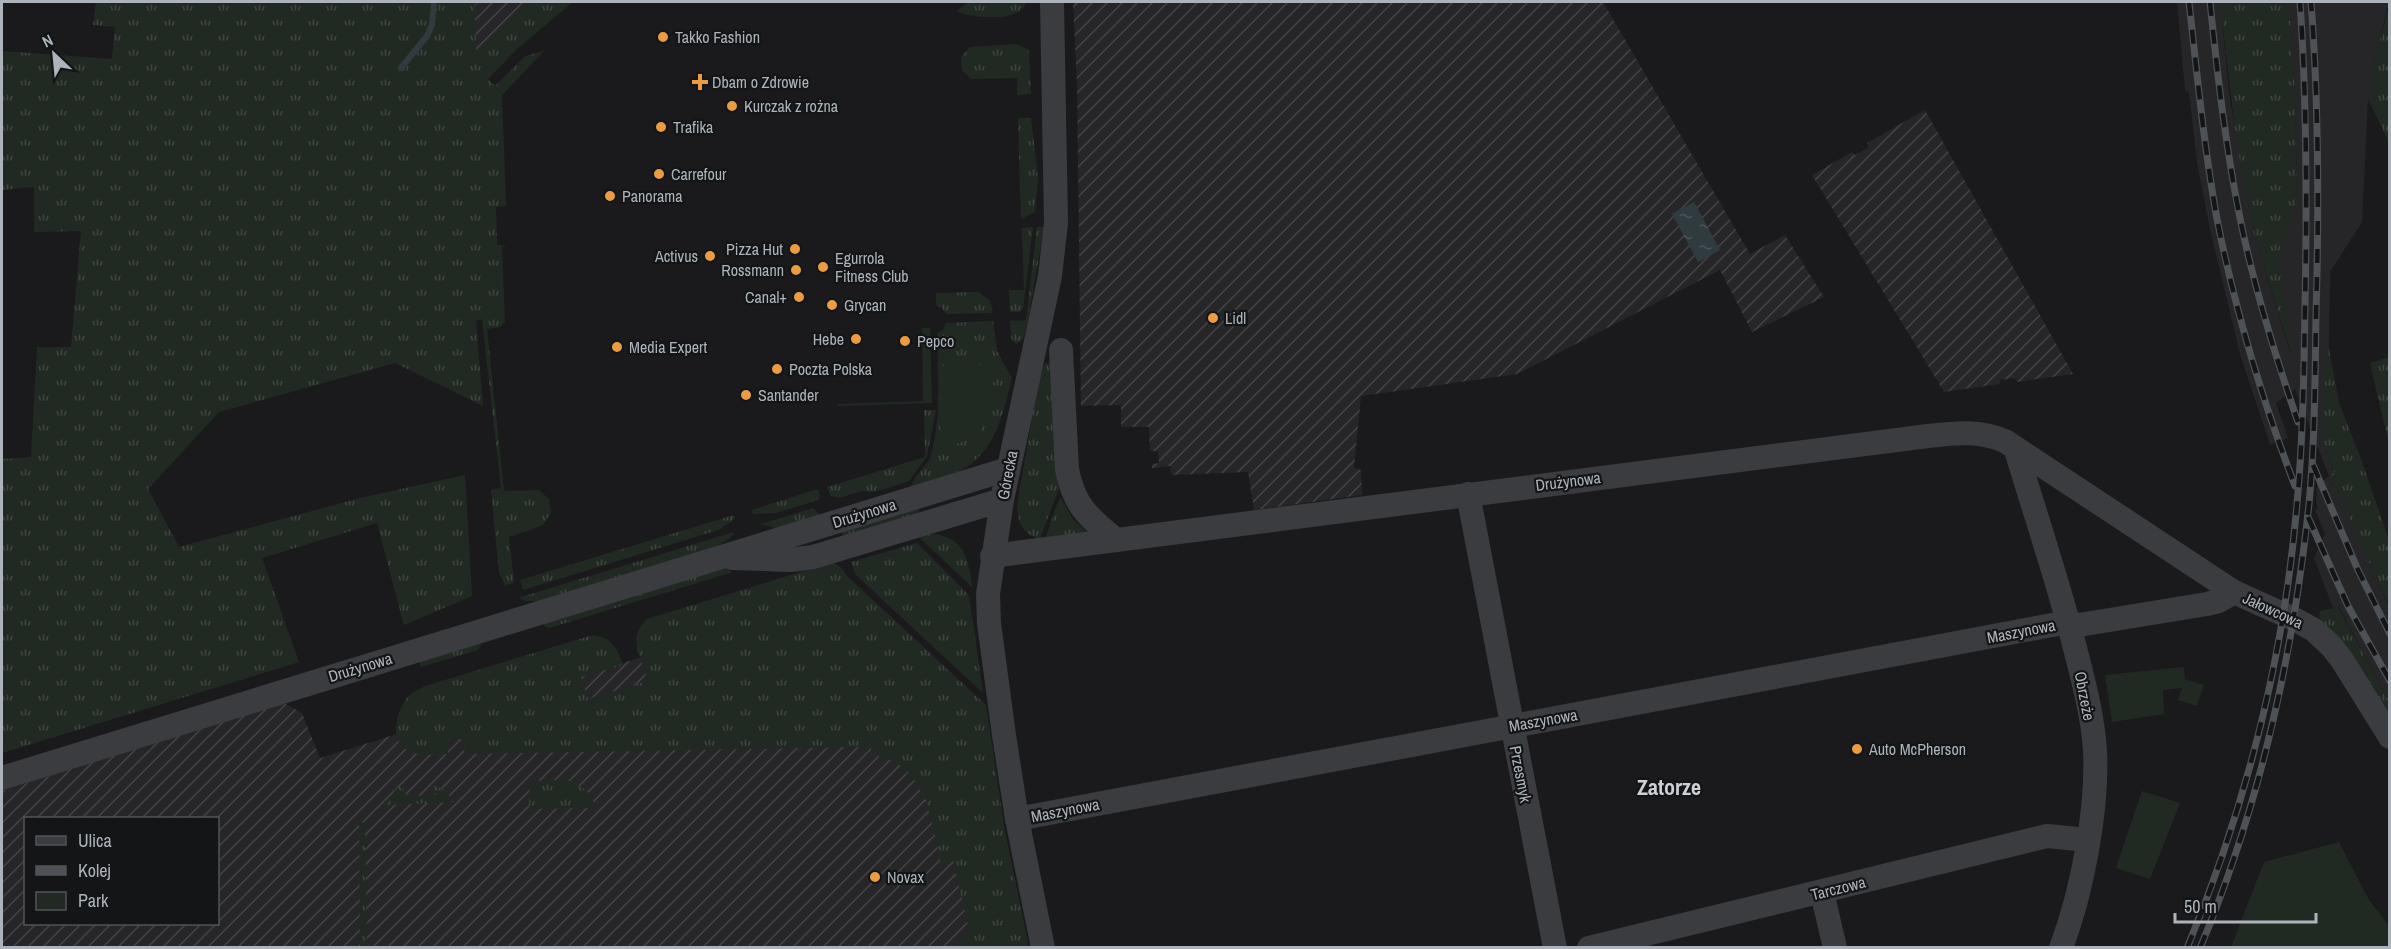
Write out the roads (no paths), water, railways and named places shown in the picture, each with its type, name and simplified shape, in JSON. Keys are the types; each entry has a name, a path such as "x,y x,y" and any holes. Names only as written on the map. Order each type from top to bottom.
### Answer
{"street":[{"name":"Górecka","path":"1043,948 1017,819 989,623 988,594 992,556 1008,469 1050,276 1056,223 1052,2"},
{"path":"1061,350 1070,488 1076,501 1089,518 1116,540"},
{"name":"Drużynowa","path":"992,556 1965,432 1992,436 2005,441 2234,592"},
{"name":"Obrzeże","path":"2016,450 2084,682 2095,750 2093,803 2088,840 2072,919 2061,948"},
{"name":"Drużynowa","path":"2,777 1008,469"},
{"name":"Przesmyk","path":"1468,494 1555,948"},
{"name":"Drużynowa","path":"719,556 765,560 813,557 1002,500"},
{"name":"Jałowcowa","path":"2068,622 2079,625 2207,604 2219,601 2234,592 2296,620 2323,637 2342,660 2390,737"},
{"name":"Maszynowa","path":"1017,819 2068,622"},
{"name":"Tarczowa","path":"1589,948 2047,836 2088,840"},
{"path":"1822,892 1835,948"}],"water":[{"path":"1694,202 1720,250 1698,262 1672,214"}],"waterway":[{"path":"401,68 427,36 432,25 434,2"}],"railway":[{"path":"2189,2 2208,165 2224,253 2250,354 2295,486"},
{"path":"2210,2 2228,149 2244,237 2268,330 2298,422"},
{"path":"2187,948 2208,895 2244,786 2272,674 2291,561 2302,430 2306,268 2305,116 2300,2"},
{"path":"2200,948 2240,840 2271,730 2294,618 2309,504 2314,410 2318,198 2316,80 2311,2"},
{"path":"2313,465 2358,570 2390,634"},
{"path":"2308,517 2348,606 2390,681"}],"place":[{"name":"Takko Fashion","path":"663,37"},
{"name":"Dbam o Zdrowie","path":"700,82"},
{"name":"Kurczak z rożna","path":"732,106"},
{"name":"Trafika","path":"661,127"},
{"name":"Carrefour","path":"659,174"},
{"name":"Panorama","path":"610,196"},
{"name":"Pizza Hut","path":"795,249"},
{"name":"Activus","path":"710,256"},
{"name":"Egurrola Fitness Club","path":"823,267"},
{"name":"Rossmann","path":"796,270"},
{"name":"Canal+","path":"799,297"},
{"name":"Grycan","path":"832,305"},
{"name":"Lidl","path":"1213,318"},
{"name":"Hebe","path":"856,339"},
{"name":"Pepco","path":"905,341"},
{"name":"Media Expert","path":"617,347"},
{"name":"Poczta Polska","path":"777,369"},
{"name":"Santander","path":"746,395"},
{"name":"Auto McPherson","path":"1857,749"},
{"name":"Novax","path":"875,877"}],"district":[{"name":"Zatorze","path":"1669,787"}]}
